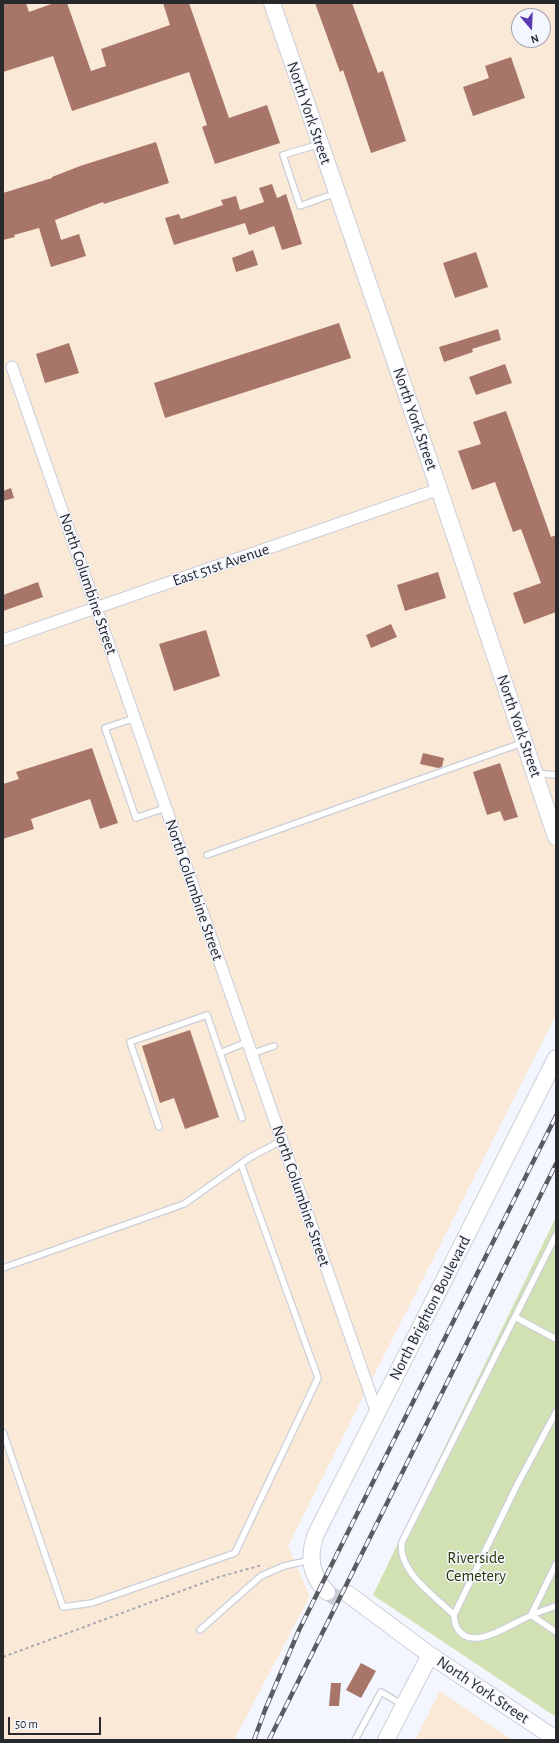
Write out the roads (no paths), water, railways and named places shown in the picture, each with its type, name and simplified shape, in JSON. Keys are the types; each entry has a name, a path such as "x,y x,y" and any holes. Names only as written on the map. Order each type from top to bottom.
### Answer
{"main road":[{"name":"North York Street","path":"272,3 439,489 556,836"},
{"name":"North Brighton Boulevard","path":"329,1588 316,1579 311,1560 312,1548 316,1534 556,1058"},
{"path":"346,1599 395,1630 430,1655 386,1740"},
{"name":"North York Street","path":"430,1655 556,1739"}],"street":[{"name":"North Columbine Street","path":"12,367 377,1413"},
{"name":"East 51st Avenue","path":"3,640 439,489"}],"lane":[{"path":"320,144 283,156 300,206 337,193"},
{"path":"135,718 105,728 136,818 165,808"},
{"path":"207,855 524,742"},
{"path":"535,773 556,775"},
{"path":"159,1128 130,1042 206,1015 242,1118"},
{"path":"220,1052 247,1042"},
{"path":"251,1054 274,1046"},
{"path":"3,1268 184,1204 241,1164 281,1140"},
{"path":"3,1432 63,1607 92,1603 235,1552 318,1378 241,1164"},
{"path":"454,1615 412,1574 403,1560 401,1550 402,1542 556,1236"},
{"path":"515,1317 556,1339"},
{"path":"556,1412 517,1485 454,1615 454,1624 460,1633 472,1638 489,1635 531,1615 556,1606"},
{"path":"200,1630 261,1576 284,1566 311,1560"},
{"path":"531,1615 556,1564"},
{"path":"531,1615 556,1632"},
{"path":"355,1740 381,1692 404,1706"}],"tunnel":[{"path":"327,1592 344,1603"}],"railway":[{"path":"254,1740 299,1630 556,1116"},
{"path":"269,1740 556,1164"}],"park label":[{"name":"Riverside Cemetery","path":"476,1567"}]}
